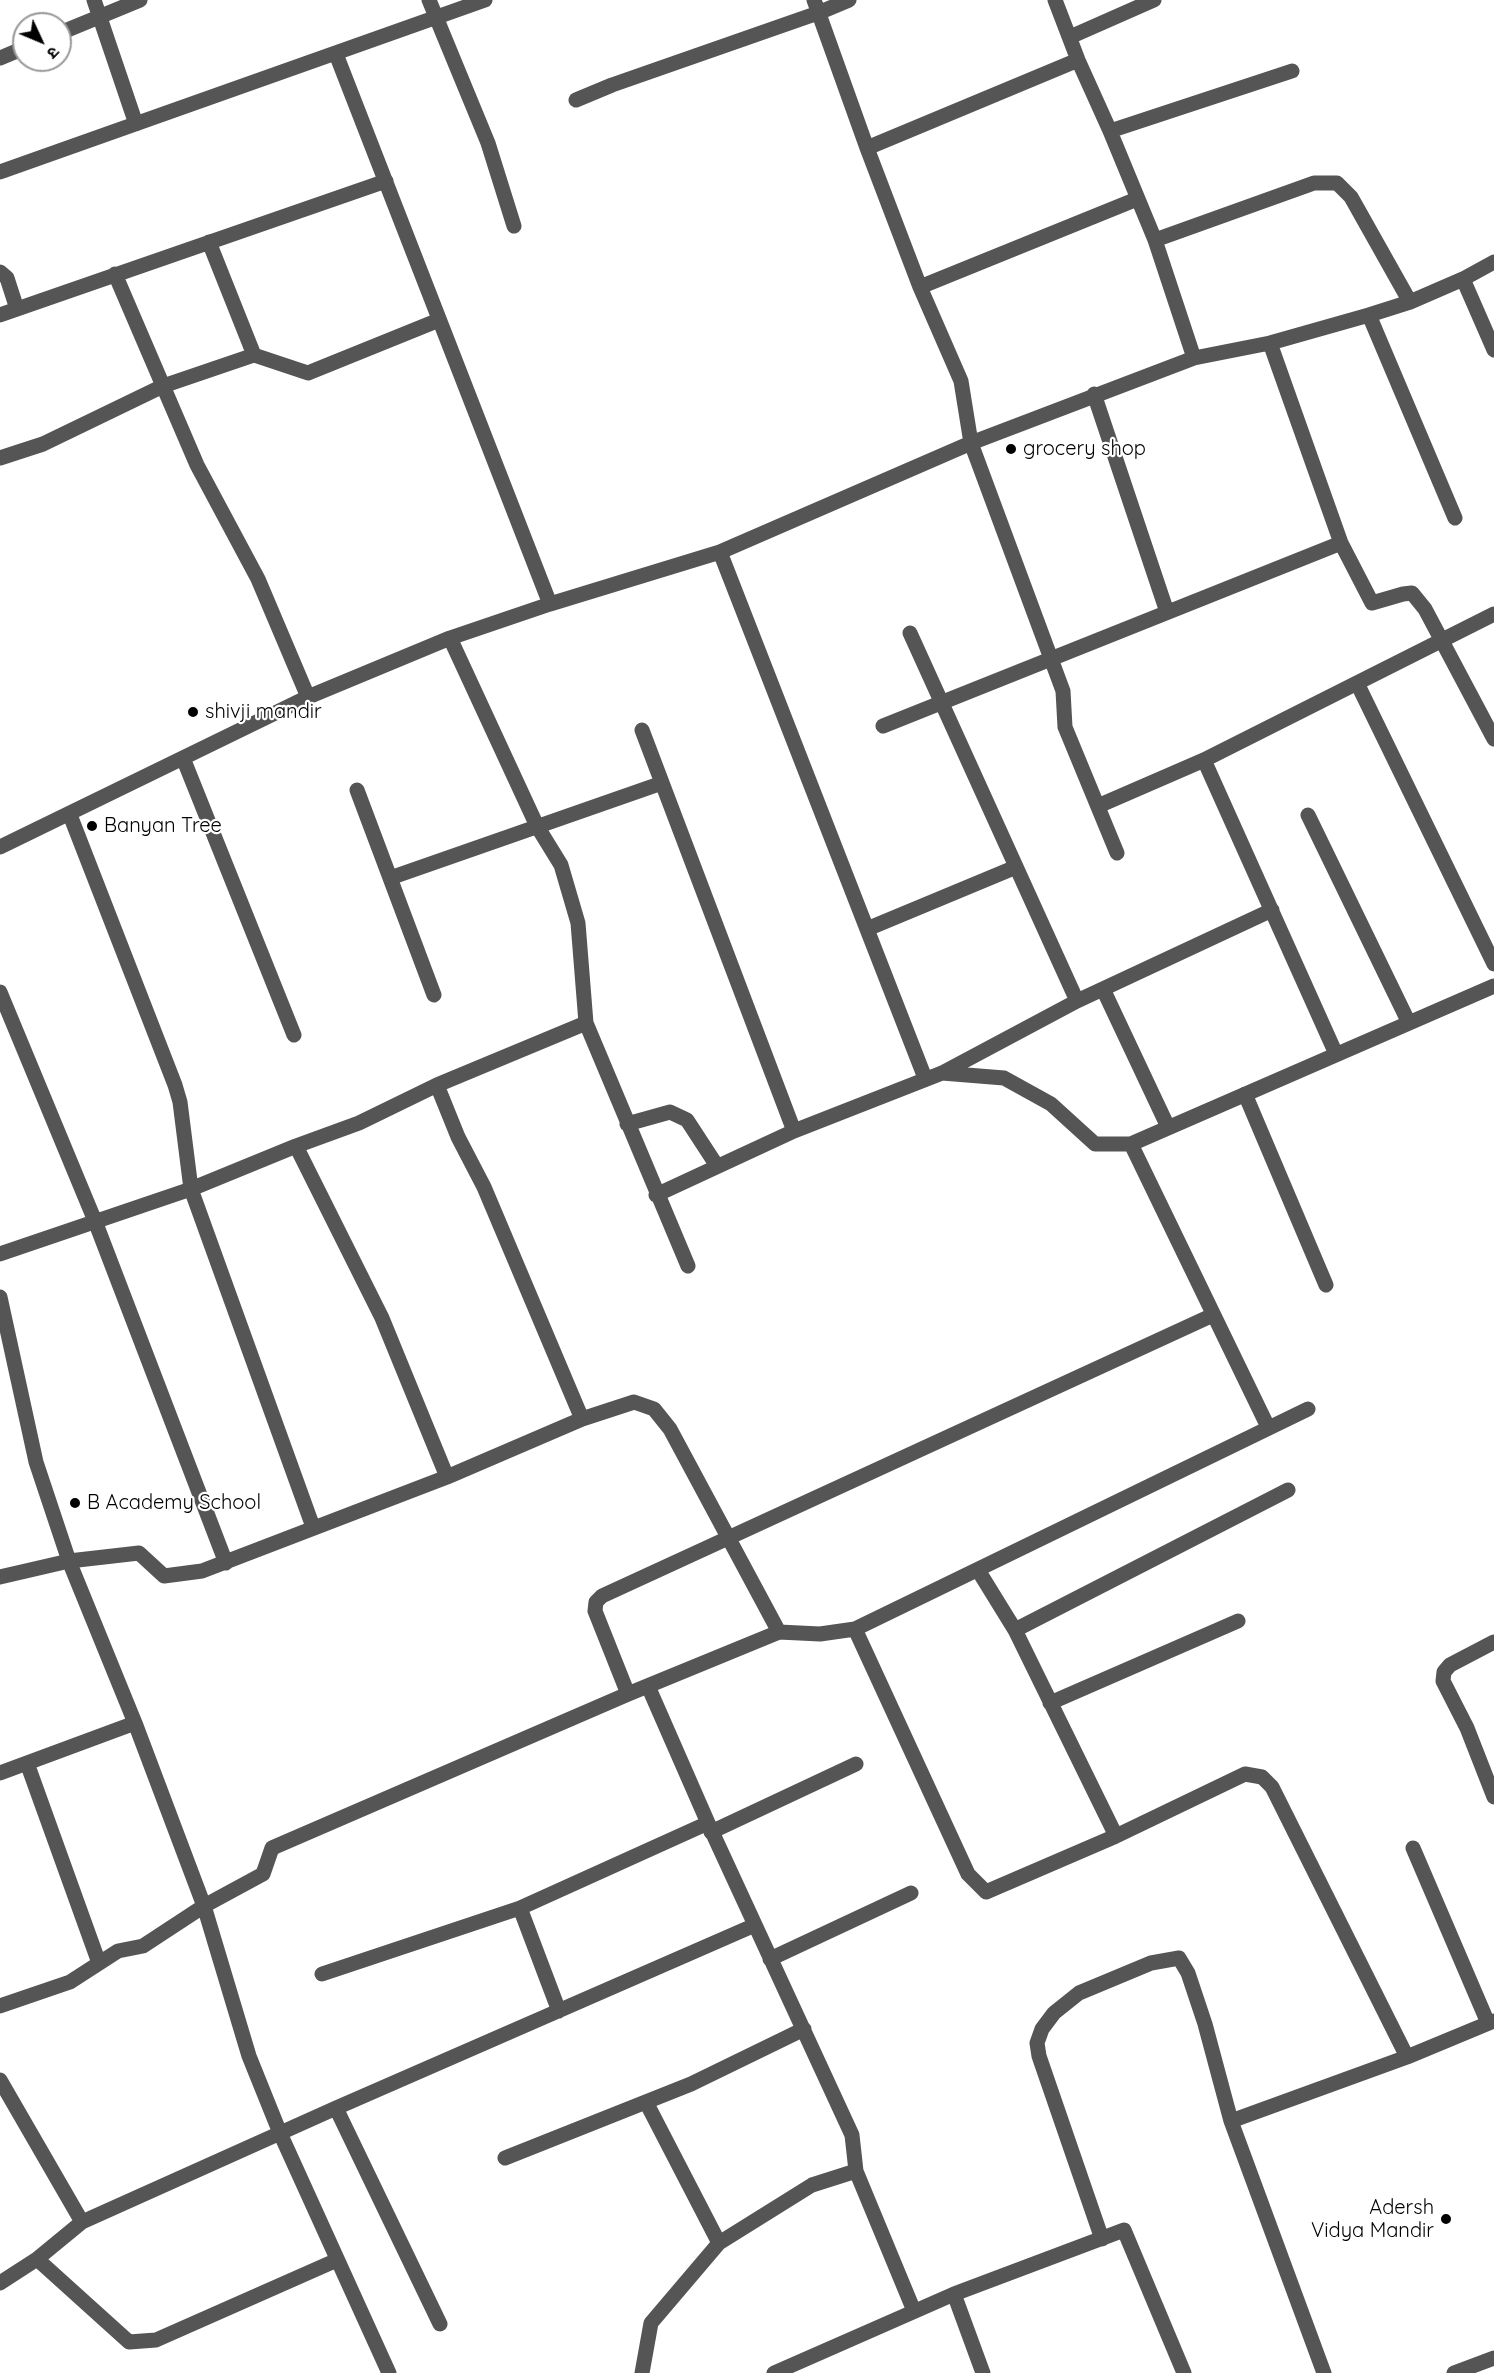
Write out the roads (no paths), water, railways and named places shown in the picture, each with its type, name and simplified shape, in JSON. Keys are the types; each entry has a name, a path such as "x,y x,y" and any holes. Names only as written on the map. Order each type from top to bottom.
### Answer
{"street":[{"path":"94,0 136,124"},
{"path":"72,28 140,0"},
{"path":"429,0 488,144 514,226"},
{"path":"0,172 485,0"},
{"path":"576,100 816,7 849,0"},
{"path":"1055,0 1078,60 1110,130 1155,240 1194,358"},
{"path":"1070,37 1154,0"},
{"path":"816,7 920,287 961,381 971,443 1064,691 1065,727 1118,853"},
{"path":"336,54 550,604"},
{"path":"867,148 1078,60"},
{"path":"1110,130 1292,71"},
{"path":"0,315 386,182"},
{"path":"1155,240 1314,183 1336,183 1351,197 1410,302"},
{"path":"920,287 1137,199"},
{"path":"209,242 254,355"},
{"path":"0,848 308,697 450,638 550,604 720,552 971,443 1094,394 1194,358 1270,344 1410,302 1463,279 1494,262"},
{"path":"0,272 7,278 16,309"},
{"path":"115,274 197,465 258,579 308,697"},
{"path":"1463,279 1494,350"},
{"path":"1369,315 1455,518"},
{"path":"0,458 43,444 163,386 254,355 308,373 439,320"},
{"path":"1270,344 1341,543 1372,603 1412,593 1425,609 1494,739"},
{"path":"1094,394 1167,612"},
{"path":"883,726 1341,543"},
{"path":"720,552 925,1078"},
{"path":"1098,806 1204,760 1494,615"},
{"path":"910,633 1077,1001"},
{"path":"450,638 537,826 561,865 578,923 586,1023 687,1266"},
{"path":"1357,683 1494,964"},
{"path":"642,730 794,1131"},
{"path":"183,758 294,1035"},
{"path":"1204,760 1336,1054"},
{"path":"390,878 662,783"},
{"path":"357,790 434,995"},
{"path":"70,815 175,1085 180,1102 191,1190 313,1527"},
{"path":"1308,815 1409,1023"},
{"path":"867,929 1016,867"},
{"path":"656,1194 794,1131 942,1073 1077,1001 1272,910"},
{"path":"942,1073 1004,1078 1051,1104 1095,1144 1131,1144 1494,986"},
{"path":"1103,989 1168,1127"},
{"path":"0,992 96,1221 226,1563"},
{"path":"0,1254 191,1190 296,1146 359,1123 437,1085 586,1023"},
{"path":"437,1085 458,1137 484,1187 582,1419"},
{"path":"1245,1094 1326,1285"},
{"path":"627,1124 670,1112 687,1120 717,1166"},
{"path":"1131,1144 1268,1427"},
{"path":"296,1146 382,1318 447,1477"},
{"path":"0,1297 36,1462 69,1561 135,1724 204,1906 249,2056 280,2133 389,2373"},
{"path":"628,1694 595,1611 596,1602 614,1589 728,1539 1214,1315"},
{"path":"0,1577 69,1561 139,1553 164,1576 202,1571 447,1477 582,1419 634,1402 654,1409 670,1429 779,1632"},
{"path":"0,2006 70,1982 118,1951 142,1946 204,1906 263,1874 272,1848 628,1694 779,1632 820,1634 855,1629 1308,1409"},
{"path":"1015,1630 1288,1490"},
{"path":"978,1570 1015,1630 1116,1836"},
{"path":"1050,1703 1238,1621"},
{"path":"855,1629 968,1874 986,1892 1116,1836 1245,1774 1262,1777 1272,1787 1407,2057"},
{"path":"1494,1642 1450,1665 1444,1672 1443,1681 1467,1728 1494,1797"},
{"path":"648,1686 710,1827 852,2135 856,2171 914,2311"},
{"path":"0,1773 135,1724"},
{"path":"27,1763 99,1963"},
{"path":"322,1974 520,1908 856,1764"},
{"path":"1231,2121 1407,2057 1491,2022 1413,1848"},
{"path":"770,1959 911,1893"},
{"path":"520,1908 559,2011"},
{"path":"0,2283 37,2259 82,2222 755,1925"},
{"path":"1102,2239 1038,2056 1037,2043 1042,2029 1054,2013 1079,1993 1150,1964 1179,1958 1188,1973 1205,2024 1231,2121 1324,2373"},
{"path":"506,2158 691,2084 804,2029"},
{"path":"0,2080 82,2222"},
{"path":"646,2102 718,2243"},
{"path":"336,2108 440,2324"},
{"path":"642,2373 651,2323 718,2243 812,2185 856,2171"},
{"path":"774,2373 954,2294 1125,2230 1184,2373"},
{"path":"37,2259 129,2342 156,2340 337,2260"},
{"path":"954,2294 983,2373"},
{"path":"1454,2373 1494,2358"}],"place":[{"name":"grocery shop","path":"1011,449"},
{"name":"shivji mandir","path":"193,712"},
{"name":"Banyan Tree","path":"92,826"},
{"name":"B Academy School","path":"75,1503"},
{"name":"Adersh Vidya Mandir","path":"1446,2219"}]}
